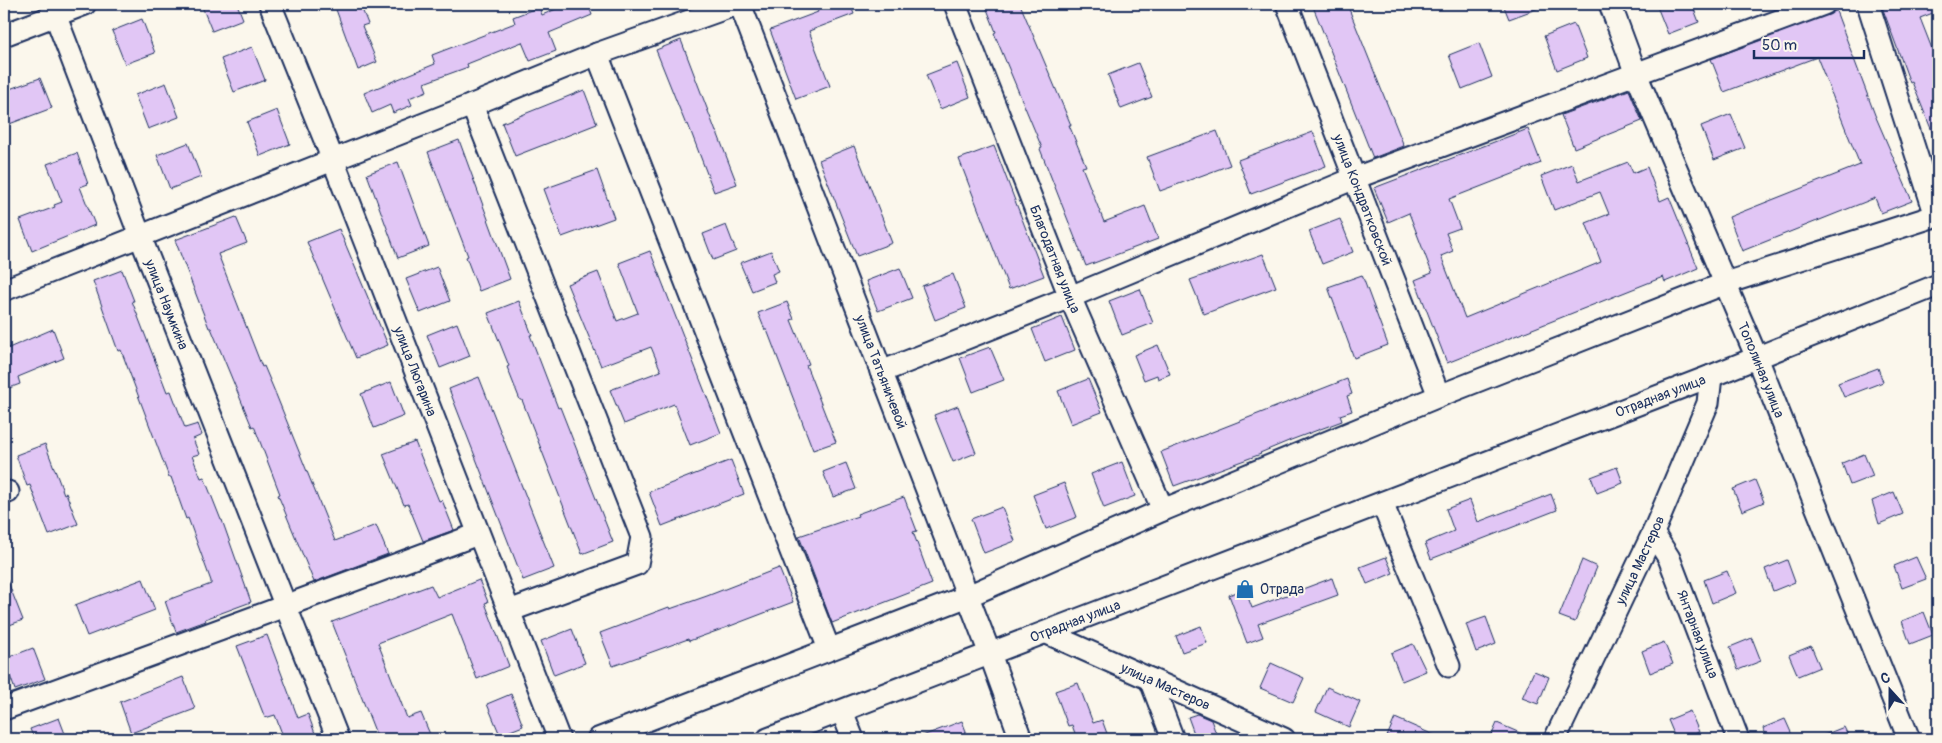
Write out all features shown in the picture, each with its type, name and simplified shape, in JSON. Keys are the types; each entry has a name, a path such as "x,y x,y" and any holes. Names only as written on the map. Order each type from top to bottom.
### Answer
{"street":[{"path":"4,35 53,10 85,4"},
{"name":"улица Люгарина","path":"270,4 333,160 559,739"},
{"path":"4,290 472,106 597,54 738,4"},
{"name":"улица Татьяничевой","path":"738,4 968,596 1021,739"},
{"name":"Благодатная улица","path":"955,4 1070,297 1163,510"},
{"name":"улица Кондратковской","path":"1287,4 1439,396"},
{"name":"Тополиная улица","path":"1610,4 1636,74 1757,358 1909,739"},
{"path":"881,372 1070,297 1355,178 1824,4"},
{"path":"598,739 968,596 1163,510 1439,396 1726,283 1937,215 1868,4"},
{"name":"улица Наумкина","path":"53,10 338,739"},
{"path":"597,54 829,649"},
{"path":"472,106 642,538 637,564 509,611"},
{"name":"Отрадная улица","path":"768,739 1711,376 1938,285"},
{"name":"улица Мастеров","path":"1555,739 1653,533 1708,403 1711,376"},
{"path":"1382,503 1449,666"},
{"name":"Янтарная улица","path":"1653,533 1669,558 1738,739"},
{"path":"4,708 478,534"},
{"name":"улица Мастеров","path":"1047,633 1284,739"},
{"path":"1150,679 1173,739"},
{"path":"842,711 853,739"}],"building":[{"path":"201,4 237,4 243,19 212,31"},
{"path":"334,4 360,4 368,24 362,26 377,62 358,70"},
{"path":"568,4 588,4 592,15 549,33 556,51 530,61 522,42 467,64 468,67 424,83 427,91 409,98 412,105 393,113 390,105 372,113 364,93 435,64 432,55 515,23 513,17 539,7 542,15"},
{"path":"815,4 850,4 854,14 809,31 830,86 796,99 770,30 818,12"},
{"path":"985,4 1020,4 1071,125 1069,125 1086,166 1082,167 1104,222 1145,206 1158,239 1086,266 1040,149 1042,148 994,33 996,32"},
{"path":"1312,4 1347,4 1404,146 1373,158"},
{"path":"1503,4 1547,4 1547,5 1509,19"},
{"path":"1656,4 1692,4 1699,22 1668,34"},
{"path":"1881,4 1938,4 1938,11 1920,18 1938,64 1938,146 1912,82 1910,83"},
{"path":"1836,11 1875,115 1912,201 1881,213 1875,198 1742,251 1729,217 1860,165 1817,57 1724,92 1711,59"},
{"path":"142,19 155,53 125,64 112,31"},
{"path":"1574,24 1587,58 1557,70 1544,36"},
{"path":"681,40 737,184 714,192 688,124 686,125 656,50"},
{"path":"1479,43 1492,77 1462,89 1449,55"},
{"path":"252,47 265,80 234,92 221,59"},
{"path":"957,63 970,97 940,109 926,75"},
{"path":"1138,63 1152,97 1121,109 1108,75"},
{"path":"40,78 52,108 4,126 4,91"},
{"path":"166,83 179,117 148,129 135,95"},
{"path":"584,90 597,124 515,156 502,123"},
{"path":"1629,90 1642,121 1574,148 1561,115"},
{"path":"277,110 290,144 260,156 247,122"},
{"path":"1731,114 1745,148 1714,160 1701,126"},
{"path":"1528,129 1541,163 1449,199 1460,228 1446,233 1453,251 1441,256 1465,318 1601,262 1586,223 1609,214 1600,192 1554,210 1541,176 1572,164 1579,181 1628,162 1633,173 1647,167 1660,201 1669,197 1698,268 1665,282 1663,277 1447,363 1415,280 1432,273 1409,213 1388,222 1374,188"},
{"path":"1217,131 1230,165 1160,191 1147,157"},
{"path":"1313,132 1326,166 1251,194 1238,160"},
{"path":"459,140 510,279 479,291 466,257 468,256 428,152"},
{"path":"188,143 201,177 170,189 157,155"},
{"path":"854,146 892,243 857,256 819,160"},
{"path":"994,146 1044,276 1009,289 959,159"},
{"path":"77,153 88,184 80,187 95,225 32,251 20,220 55,207 54,205 62,202 47,164"},
{"path":"398,162 429,246 398,258 367,174"},
{"path":"597,170 614,218 562,237 544,189"},
{"path":"236,217 247,243 218,254 262,367 264,366 275,392 335,541 376,525 388,554 314,582 278,495 280,494 254,426 252,427 211,328 209,328 175,240"},
{"path":"1340,219 1353,252 1322,264 1309,231"},
{"path":"726,225 736,251 713,260 703,234"},
{"path":"339,229 388,345 356,358 307,242"},
{"path":"650,251 721,433 690,445 674,404 624,424 610,390 661,371 651,347 601,366 567,284 598,272 617,321 638,313 619,263"},
{"path":"771,251 779,271 772,274 775,282 752,291 740,263"},
{"path":"1263,254 1276,287 1204,314 1190,280"},
{"path":"437,267 450,301 420,313 406,279"},
{"path":"900,268 912,298 878,311 866,281"},
{"path":"122,270 167,392 171,391 185,428 198,424 202,435 193,439 199,454 192,456 201,478 204,477 222,520 251,602 176,632 165,601 211,584 211,581 121,350 118,351 93,281"},
{"path":"953,274 966,308 935,320 922,286"},
{"path":"1362,275 1388,345 1354,358 1328,287"},
{"path":"1140,289 1153,323 1122,335 1109,301"},
{"path":"519,301 558,408 560,407 613,542 582,554 522,400 520,400 507,367 509,366 488,313"},
{"path":"787,302 794,319 791,320 809,364 806,365 836,442 813,450 767,330 765,330 758,313"},
{"path":"1062,317 1075,350 1045,362 1032,329"},
{"path":"457,323 470,356 440,368 427,335"},
{"path":"53,329 64,358 18,377 20,384 4,390 4,350"},
{"path":"1158,345 1170,374 1158,379 1157,375 1144,380 1134,355"},
{"path":"990,347 1004,380 973,392 960,358"},
{"path":"1878,368 1883,382 1844,397 1838,383"},
{"path":"479,377 554,568 523,580 449,389"},
{"path":"1088,379 1102,412 1071,424 1058,391"},
{"path":"1347,379 1352,394 1347,396 1352,411 1340,415 1342,421 1291,440 1261,454 1174,486 1161,452"},
{"path":"391,382 404,416 374,428 361,394"},
{"path":"958,406 976,453 953,462 934,415"},
{"path":"415,442 439,501 442,500 454,530 423,541 408,504 404,505 383,454"},
{"path":"45,444 64,494 66,493 78,524 49,535 30,485 27,486 16,455"},
{"path":"1864,454 1873,476 1850,485 1842,463"},
{"path":"731,460 744,494 662,526 649,492"},
{"path":"1122,462 1135,496 1104,508 1091,474"},
{"path":"846,463 856,489 833,497 823,472"},
{"path":"1617,467 1623,483 1597,493 1591,477"},
{"path":"1755,480 1764,502 1742,511 1733,489"},
{"path":"1064,483 1077,517 1046,529 1033,495"},
{"path":"1894,492 1903,514 1879,524 1872,501"},
{"path":"1551,494 1557,510 1431,559 1425,543 1454,531 1446,509 1470,500 1478,522"},
{"path":"904,497 917,531 913,532 932,584 832,623 799,536 858,516 857,514"},
{"path":"1002,507 1015,541 984,553 971,519"},
{"path":"1386,557 1393,573 1367,584 1360,567"},
{"path":"1916,557 1926,579 1902,588 1894,566"},
{"path":"1582,560 1597,567 1575,622 1559,616"},
{"path":"1787,560 1795,582 1773,591 1765,569"},
{"path":"779,568 793,602 689,641 688,639 613,666 600,633 669,607 670,609 707,596"},
{"path":"1727,571 1736,593 1712,603 1704,580"},
{"path":"4,572 23,620 4,627"},
{"path":"1332,578 1338,595 1258,624 1263,637 1247,643 1229,595 1245,589 1252,608"},
{"path":"143,579 155,610 87,636 75,605"},
{"path":"479,580 488,602 485,603 509,666 477,679 452,614 378,643 407,718 421,713 432,739 378,739 332,622 431,585 437,597"},
{"path":"1924,612 1933,635 1910,644 1902,621"},
{"path":"1486,617 1496,644 1476,652 1466,624"},
{"path":"1201,626 1207,643 1182,652 1176,636"},
{"path":"572,629 585,663 554,675 541,641"},
{"path":"267,635 298,718 308,714 317,739 284,739 275,715 265,718 237,646"},
{"path":"1752,638 1761,661 1738,670 1730,647"},
{"path":"1664,642 1673,664 1650,673 1642,651"},
{"path":"1413,644 1426,671 1402,681 1391,653"},
{"path":"1811,646 1820,667 1798,676 1789,655"},
{"path":"33,648 45,679 15,690 4,659"},
{"path":"1271,663 1304,678 1293,702 1260,688"},
{"path":"1534,671 1549,677 1538,704 1522,698"},
{"path":"183,677 195,709 131,733 120,702"},
{"path":"1078,683 1093,723 1102,720 1109,739 1077,739 1072,725 1068,726 1055,691"},
{"path":"1327,687 1360,702 1349,727 1316,712"},
{"path":"511,694 523,726 500,735 487,704"},
{"path":"1690,711 1699,732 1682,739 1676,739 1668,720"},
{"path":"1197,714 1211,720 1218,739 1196,739 1188,717"},
{"path":"59,718 67,739 34,739 30,729"},
{"path":"1395,718 1443,739 1386,739"},
{"path":"1785,719 1794,739 1768,739 1763,728"},
{"path":"962,721 969,739 917,739 917,738"},
{"path":"1497,723 1534,739 1490,739"},
{"path":"1844,727 1850,739 1814,739"}],"place":[{"name":"Отрада","path":"1245,589"}]}
